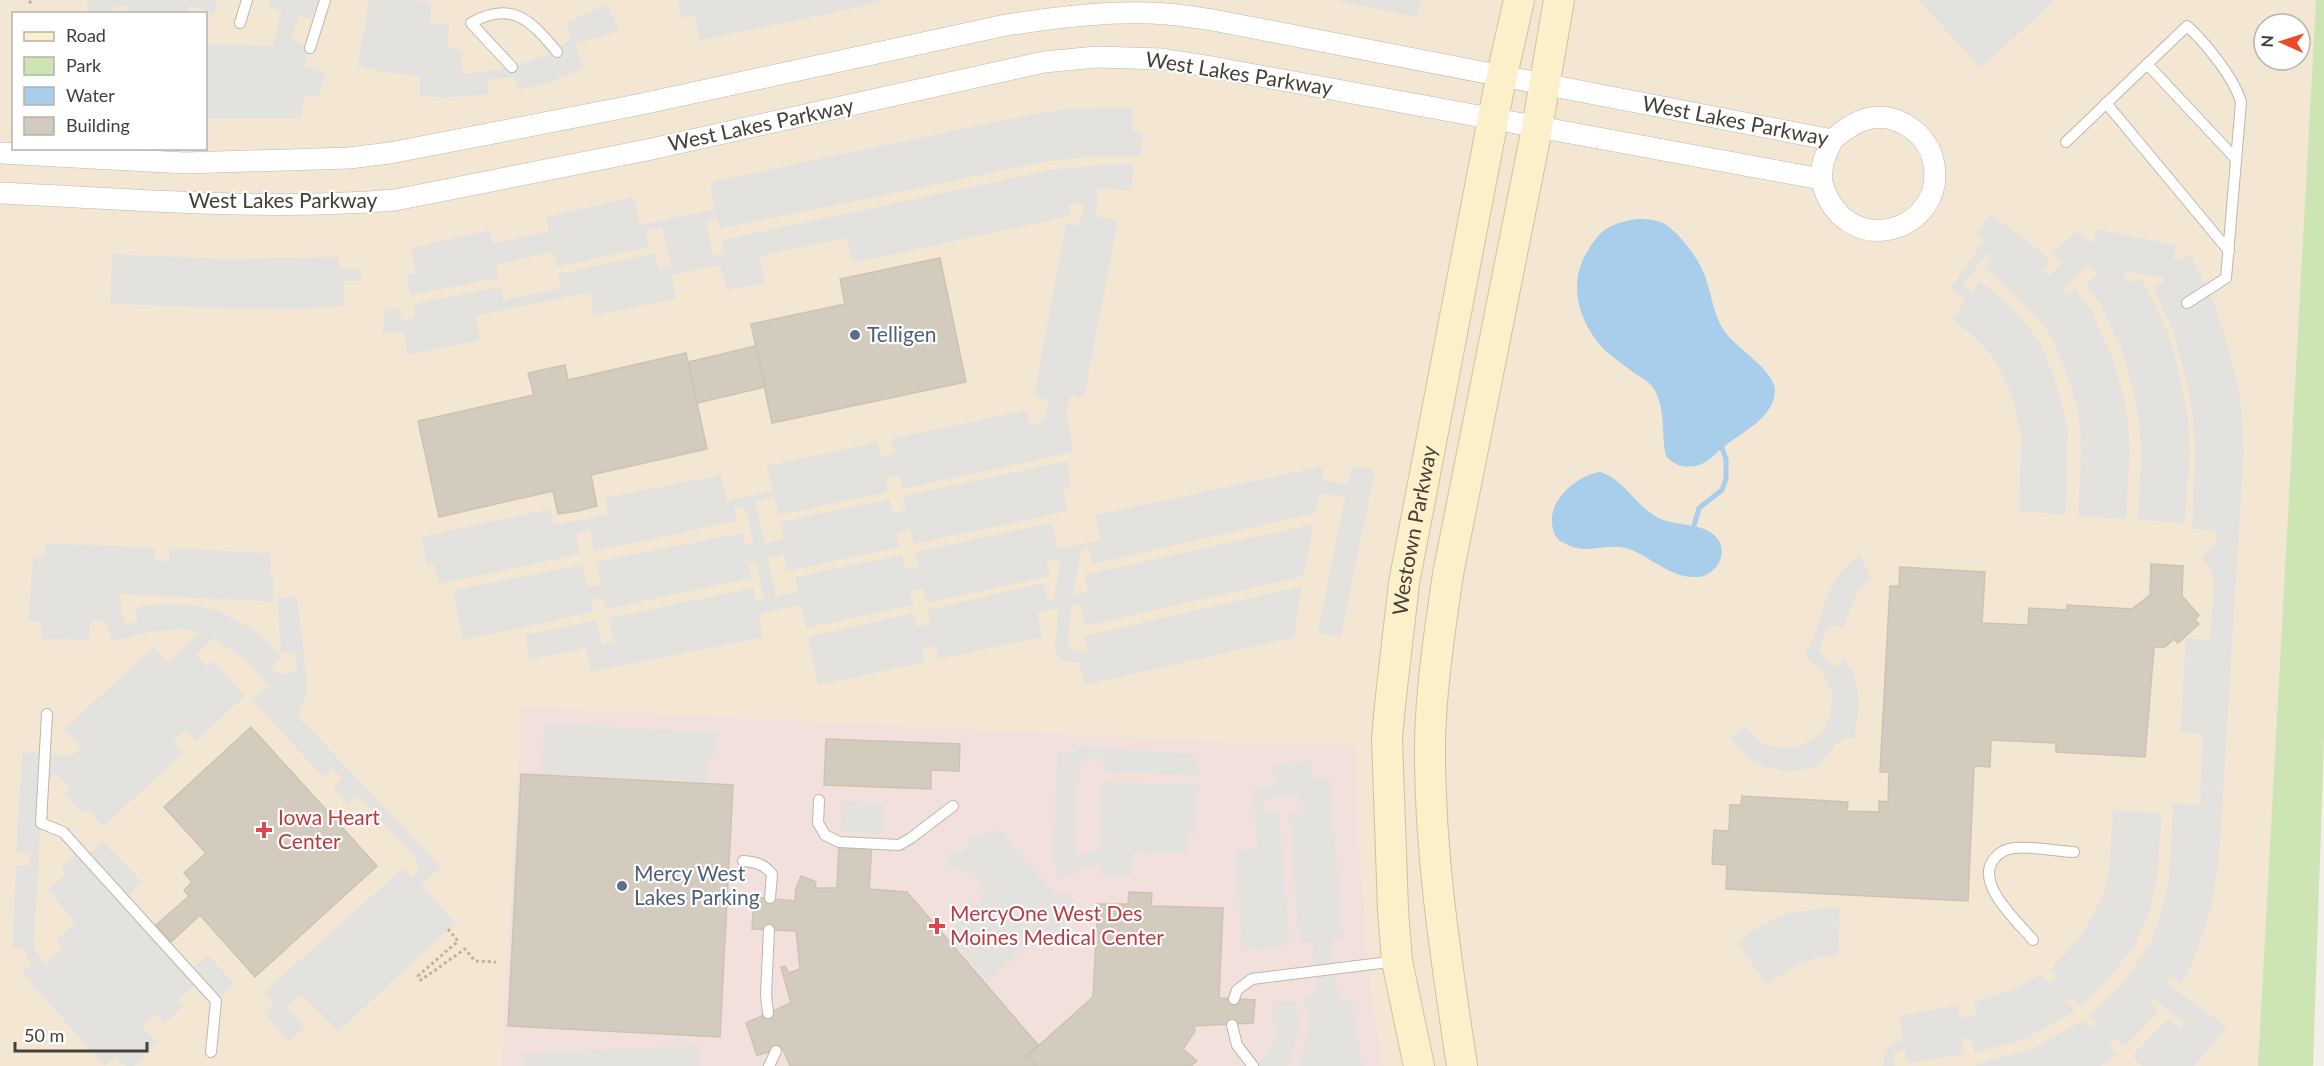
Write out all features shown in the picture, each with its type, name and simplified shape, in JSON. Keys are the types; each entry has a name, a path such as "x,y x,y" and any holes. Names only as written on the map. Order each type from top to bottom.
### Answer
{"street":[{"name":"Westown Parkway","path":"1419,1066 1397,961 1390,842 1388,738 1390,705 1404,583 1493,119 1519,0"},
{"name":"Westown Parkway","path":"1461,1066 1436,886 1431,807 1432,707 1448,574 1537,128 1559,0"},
{"name":"West Lakes Parkway","path":"0,153 184,163 349,158 390,153 637,105 1006,24 1063,16 1114,13 1168,14 1213,21 1832,140 1848,126 1868,118 1892,119 1919,134 1932,155 1935,168 1932,194 1924,208 1913,219 1890,230 1875,231 1860,228 1846,221 1834,210 1825,195 1821,179 1206,66 1162,59 1097,57 1044,62 647,150 395,200 353,203 211,203 0,193"},
{"path":"1821,179 1822,162 1832,140"}],"lane":[{"path":"240,23 247,0"},
{"path":"310,48 325,0"},
{"path":"512,67 471,23 493,4 508,3 520,7 557,52"},
{"path":"2066,142 2187,26 2199,37 2238,91 2241,102 2226,279 2187,303"},
{"path":"2147,64 2236,159"},
{"path":"2106,103 2229,251"},
{"path":"47,714 41,822 63,832 216,1001 211,1052"},
{"path":"819,800 818,823 825,836 839,842 898,845 911,838 953,806"},
{"path":"2033,940 1994,893 1989,879 1990,863 2004,850 2016,848 2074,852"},
{"path":"743,861 767,867 772,874 770,898"},
{"path":"768,1013 766,994 769,930"},
{"path":"1234,999 1237,990 1252,979 1397,961"},
{"path":"1232,1025 1238,1045 1253,1066"},
{"path":"769,1066 776,1051"}],"path":[{"path":"448,929 475,961 496,962"},
{"path":"458,941 418,976 421,980 465,949"}],"shaded area":[{"path":"0,0 2316,0 2258,1066 0,1066"},
{"path":"88,0 217,0 214,14 189,5 188,12 129,12 129,6 111,7 111,12 87,12"},
{"path":"270,0 317,0 312,19 299,16 291,40 310,48 304,66 325,72 319,98 306,94 301,118 207,118 207,44 273,46 281,11 268,7"},
{"path":"369,0 413,0 431,3 430,24 449,23 448,48 461,50 462,75 512,67 557,52 571,36 567,23 606,4 620,31 576,44 583,69 551,82 518,90 514,77 487,80 489,94 444,98 420,96 420,76 380,72 358,65"},
{"path":"678,0 878,0 879,3 700,40 695,16 681,18"},
{"path":"1333,0 1422,0 1417,17"},
{"path":"1918,0 2051,0 2053,2 1981,68"},
{"path":"1133,107 1132,131 1142,132 1141,156 1093,156 1044,162 719,229 717,218 706,220 713,256 724,253 722,240 1051,170 1134,164 1131,190 1096,189 1098,199 1095,216 1118,220 1084,398 1070,395 1066,414 1074,452 902,489 899,475 885,478 888,492 779,515 774,497 755,501 765,543 784,539 780,522 890,499 893,513 906,510 903,496 1067,461 1071,486 1063,488 1068,511 914,544 910,529 897,533 900,547 787,571 784,554 768,557 776,596 798,592 795,577 902,555 905,570 918,566 915,552 1052,523 1057,549 1100,540 1096,515 1324,466 1322,480 1348,484 1352,466 1375,470 1341,637 1318,633 1345,497 1320,493 1315,513 1092,564 1089,547 1082,548 1073,595 1088,592 1084,575 1314,524 1304,576 1085,626 1080,604 1072,605 1068,639 1069,647 1076,651 1087,650 1084,636 1302,586 1294,637 1085,685 1079,662 1062,660 1057,656 1054,648 1059,608 1037,613 1043,637 939,659 936,646 923,649 925,662 818,685 808,637 914,613 917,627 930,624 928,610 1043,583 1048,601 1054,598 1060,565 1055,558 1047,561 1050,576 926,603 923,588 910,591 913,605 806,628 801,605 758,614 763,637 591,672 586,648 530,659 525,635 596,620 602,645 614,642 608,618 754,588 756,601 764,600 756,562 748,563 751,578 606,609 602,597 591,600 594,612 463,640 453,590 582,565 588,587 601,585 596,562 743,533 746,546 753,543 747,511 734,507 736,521 594,551 590,530 576,533 580,554 439,584 434,564 427,565 421,537 550,509 554,525 608,515 605,498 721,475 727,501 773,491 767,466 877,442 881,457 894,453 891,439 1027,410 1029,422 1034,425 1041,423 1045,417 1048,400 1034,396 1066,224 1079,226 1084,207 1077,202 1069,204 1070,216 852,263 847,238 760,256 765,283 727,290 720,265 672,275 676,299 594,315 590,292 476,316 480,340 407,355 403,331 382,334 386,308 399,308 401,317 405,321 412,319 415,314 413,304 501,287 504,300 561,288 558,274 655,253 659,269 671,266 662,227 646,231 649,247 557,267 553,252 497,264 499,278 411,295 406,275 416,273 411,248 489,230 493,244 549,231 546,217 634,197 640,225 715,209 710,182 1034,114 1066,109"},
{"path":"1990,214 2051,261 2042,270 2049,276 2062,262 2051,253 2078,231 2090,243 2094,241 2096,229 2176,245 2173,259 2181,260 2191,255 2206,286 2218,314 2235,372 2242,411 2244,453 2219,859 2211,910 2193,961 2181,984 2170,977 2166,983 2227,1027 2194,1066 2142,1066 2132,1056 2168,1019 2180,1028 2184,1023 2154,999 2150,1004 2159,1011 2125,1047 2116,1039 2109,1045 2117,1054 2100,1066 1976,1066 1976,1064 2030,1050 2083,1020 2090,1028 2096,1023 2089,1015 2119,987 2151,941 2161,914 2169,879 2173,803 2200,805 2203,734 2180,732 2186,638 2210,640 2214,581 2210,569 2202,558 2216,541 2215,531 2192,529 2195,453 2193,416 2173,331 2153,287 2165,281 2162,277 2126,272 2123,277 2130,282 2142,279 2168,333 2176,360 2188,417 2190,453 2185,523 2138,520 2141,453 2134,394 2122,350 2100,304 2086,285 2098,274 2087,266 2062,290 2067,295 2075,289 2091,310 2111,354 2124,397 2130,453 2126,519 2078,516 2080,429 2077,407 2066,371 2050,335 2037,317 1985,267 1991,257 1987,253 1963,286 1972,292 1980,281 2006,302 2039,341 2054,376 2068,430 2066,515 2019,511 2021,435 2011,392 1991,355 1952,319 1966,300 1950,289 1983,241 1977,233"},
{"path":"112,254 225,259 339,257 339,269 360,269 362,281 344,281 345,306 296,309 110,304"},
{"path":"45,543 155,548 155,561 169,561 170,548 271,553 270,578 274,578 273,602 121,594 121,613 127,625 137,621 135,608 150,605 200,606 221,612 254,630 268,643 281,657 271,667 277,673 288,675 297,668 294,653 281,653 277,599 297,596 308,689 298,716 441,867 421,885 455,923 338,1032 301,994 287,1007 305,1027 289,1042 264,1013 274,1004 264,992 403,868 413,878 419,869 416,858 358,796 348,804 333,788 342,778 332,768 323,777 251,699 269,686 247,661 214,638 196,655 206,666 213,661 245,696 196,741 186,730 173,742 183,753 103,827 88,809 83,813 64,794 71,789 55,773 43,784 34,948 45,965 62,947 57,940 75,922 48,890 65,875 61,868 80,850 86,857 103,841 142,882 124,899 189,971 208,955 234,983 216,1001 198,982 178,1000 183,1006 164,1024 156,1014 142,1027 157,1042 135,1066 125,1066 116,1056 105,1066 22,973 31,964 27,958 26,949 12,947 16,866 29,866 30,854 16,852 22,752 72,756 81,747 64,729 154,647 169,663 200,632 179,629 150,632 113,641 104,621 91,620 89,640 41,639 42,622 28,621 33,557 44,558"},
{"path":"1860,555 1871,577 1856,594 1843,628 1831,625 1827,629 1819,650 1832,667 1845,660 1853,673 1858,689 1859,706 1855,738 1844,739 1835,745 1817,767 1788,772 1767,768 1749,759 1730,738 1747,725 1749,731 1758,740 1769,746 1793,748 1814,739 1824,729 1830,716 1832,693 1822,671 1804,656 1816,633 1827,596 1835,580 1847,565"},
{"name":"MercyOne West Des Moines Medical Center","path":"521,707 1240,743 1356,746 1360,861 1371,990 1384,1066 501,1066"},
{"path":"544,724 718,732 717,755 709,755 708,782 541,774"},
{"path":"1076,747 1193,754 1201,776 1104,772 1103,759 1094,758 1084,761 1079,768 1074,845 1077,856 1098,850 1102,782 1199,785 1195,834 1187,833 1187,854 1134,852 1132,877 1102,877 1101,864 1091,865 1060,880 1054,863 1053,846 1057,752 1075,752"},
{"path":"1310,760 1313,780 1330,779 1343,938 1331,940 1339,1001 1352,999 1362,1066 1298,1066 1308,1035 1308,1020 1303,999 1318,996 1312,942 1299,944 1289,811 1303,810 1302,800 1298,797 1269,798 1264,801 1265,813 1279,812 1290,945 1242,951 1235,850 1257,848 1253,788 1275,785 1273,764"},
{"path":"842,801 884,803 883,833 840,831"},
{"path":"2113,810 2162,813 2157,877 2150,910 2135,945 2106,982 2081,1006 2072,997 2067,1001 2075,1011 2025,1039 1974,1053 1971,1038 1962,1039 1964,1054 1908,1063 1905,1049 1893,1056 1895,1066 1883,1066 1885,1051 1892,1044 1903,1040 1899,1016 1957,1005 1960,1018 1976,1015 1974,1002 2016,989 2041,974 2049,983 2057,978 2051,969 2083,933 2104,894 2109,868"},
{"path":"999,829 1055,893 1071,895 1070,918 1063,934 1051,951 1037,939 987,981 947,933 982,899 984,891 973,873 946,868 950,851 966,851 970,836 978,838"},
{"path":"1840,908 1838,956 1824,956 1798,964 1767,985 1737,942 1752,931 1787,913"},
{"path":"1295,1001 1298,1034 1291,1060 1287,1066 1255,1066 1270,1051 1275,1040 1273,1002"},
{"path":"700,1046 699,1066 523,1066 521,1055 601,1049"}],"green space":[{"path":"2316,0 2324,0 2324,738 2313,1066 2258,1066"}],"water":[{"path":"1636,219 1663,223 1675,232 1687,246 1705,276 1715,312 1725,332 1762,367 1773,382 1774,400 1764,416 1700,465 1691,467 1679,465 1666,456 1662,413 1654,389 1601,346 1587,325 1578,302 1578,278 1591,246 1606,229"},
{"path":"1600,472 1617,481 1644,508 1661,519 1711,532 1722,549 1715,568 1705,576 1687,577 1626,548 1580,549 1560,541 1553,529 1552,519 1558,500 1572,484"}],"building":[{"name":"Telligen","path":"940,258 966,382 772,423 751,324 845,304 840,279"},
{"path":"756,346 765,387 697,403 688,362"},
{"path":"686,353 707,449 591,475 597,506 578,511 558,514 553,491 439,517 418,421 534,395 528,373 565,365 568,380"},
{"path":"2151,564 2183,566 2182,596 2199,615 2195,620 2199,624 2178,643 2174,639 2165,647 2154,647 2145,757 2056,752 2056,743 1991,740 1990,767 1974,766 1968,901 1726,889 1727,865 1712,864 1714,830 1729,831 1730,805 1741,805 1742,796 1848,802 1847,811 1879,812 1879,801 1888,802 1889,772 1880,772 1890,586 1899,586 1900,567 1985,572 1982,623 2028,625 2029,608 2067,610 2067,605 2132,609 2150,595"},
{"name":"Iowa Heart Center","path":"251,727 377,866 255,977 200,915 171,942 156,925 189,896 184,890 192,882 184,873 206,853 164,807"},
{"path":"826,739 960,744 959,771 931,770 931,789 824,785"},
{"name":"Mercy West Lakes Parking","path":"521,774 733,785 720,1037 508,1026"},
{"path":"839,842 872,843 869,889 907,892 1038,1045 1027,1056 1036,1064 1034,1066 790,1066 783,1049 757,1055 746,1023 791,1003 781,967 785,966 789,973 800,969 796,931 752,929 754,897 795,901 796,889 801,876 816,882 815,888 837,888"},
{"path":"1129,892 1152,893 1151,906 1223,908 1219,998 1255,1000 1253,1023 1194,1026 1195,1031 1183,1049 1197,1061 1191,1066 1034,1066 1036,1064 1027,1056 1093,997 1098,904 1128,904"}],"waterway":[{"path":"1694,526 1699,508 1722,490 1726,479 1726,459 1722,448"}],"place":[{"name":"Telligen","path":"855,335"},
{"name":"Iowa Heart Center","path":"264,830"},
{"name":"Mercy West Lakes Parking","path":"622,886"},
{"name":"MercyOne West Des Moines Medical Center","path":"937,926"}]}
